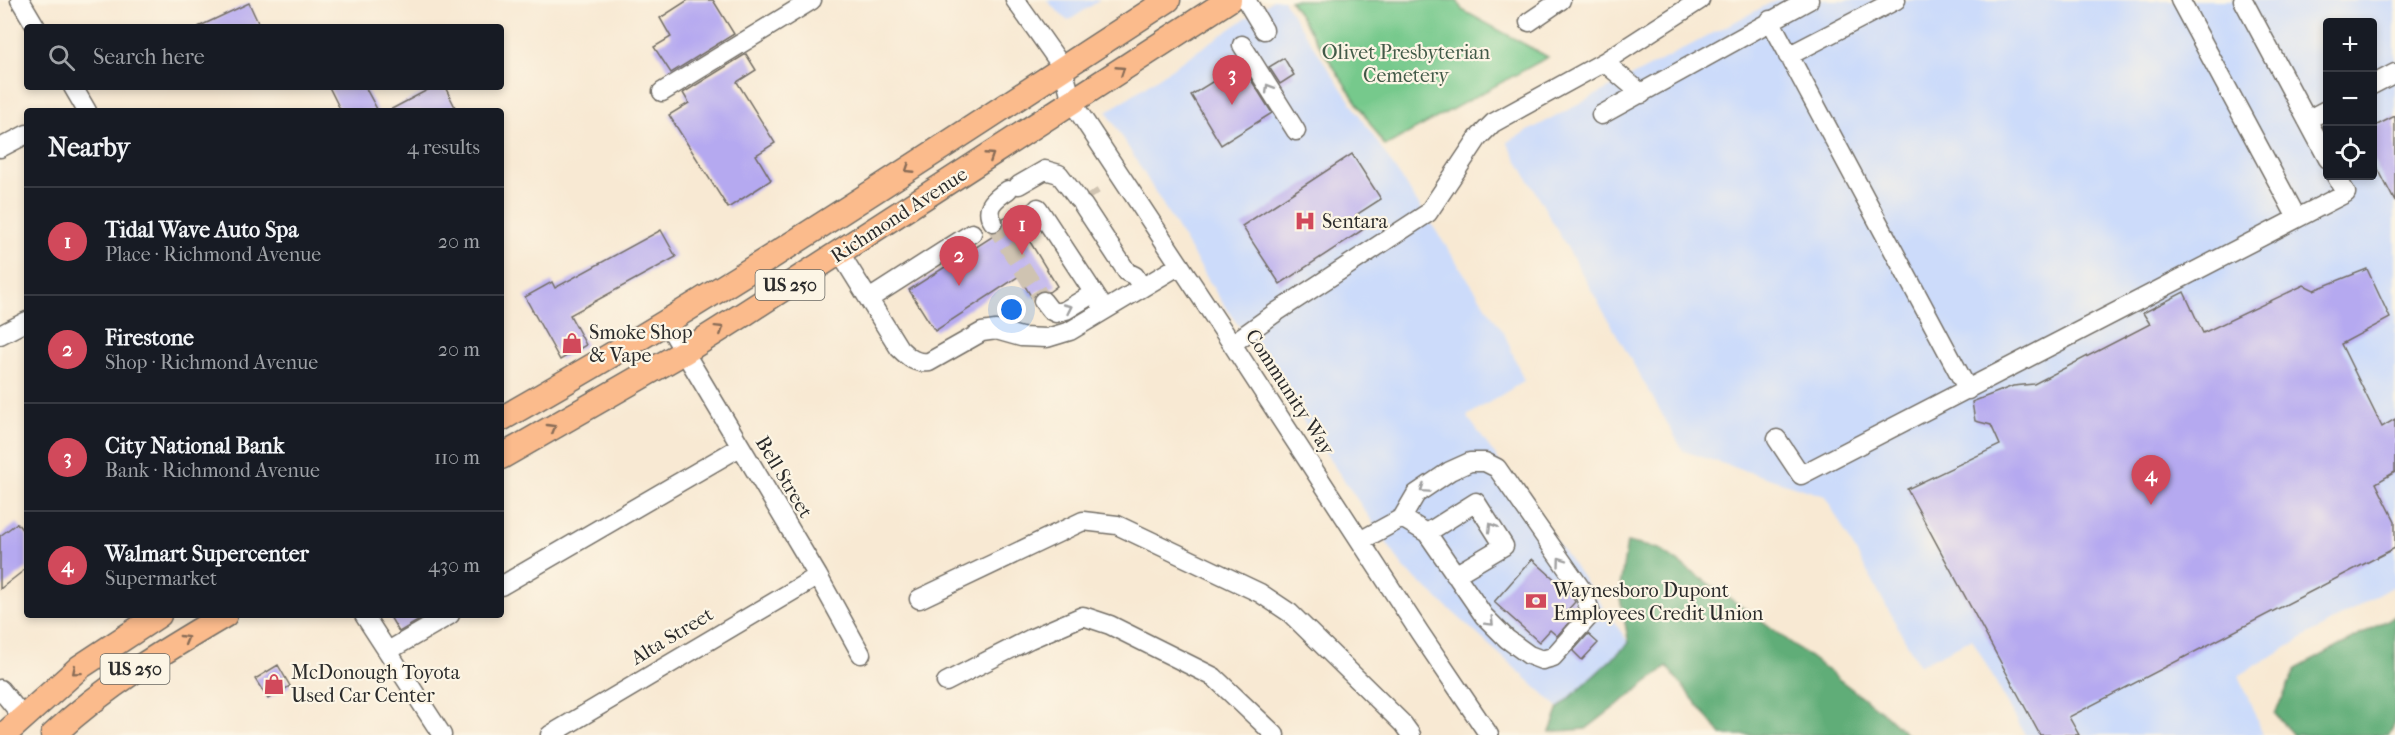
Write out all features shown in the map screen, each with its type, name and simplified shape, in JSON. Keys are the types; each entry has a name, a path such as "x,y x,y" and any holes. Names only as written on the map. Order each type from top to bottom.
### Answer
{"main road":[{"name":"Richmond Avenue","path":"504,417 667,323 849,208 1168,0"},
{"name":"Richmond Avenue","path":"504,455 684,351 840,253 1228,0"},
{"name":"US 250","path":"4,735 80,667 154,618"},
{"name":"US 250","path":"53,735 110,687 150,659 220,618"}],"street":[{"path":"20,0 34,24"},
{"path":"662,92 812,0"},
{"path":"1015,0 1063,68"},
{"path":"1246,0 1264,30"},
{"path":"1529,22 1561,0"},
{"path":"1232,344 1275,312 1428,213 1478,138 1493,123 1604,62 1700,0"},
{"path":"1601,115 1809,0"},
{"path":"1788,56 1896,0"},
{"path":"2180,0 2297,218"},
{"path":"2243,0 2323,150"},
{"path":"1770,20 1968,390"},
{"path":"1242,45 1296,131"},
{"path":"1604,62 1642,94"},
{"name":"Community Way","path":"1063,68 1072,102 1489,735"},
{"path":"2377,83 2395,73"},
{"path":"74,90 80,108"},
{"path":"2307,120 2323,112"},
{"path":"0,148 24,136"},
{"path":"993,222 988,215 994,200 1045,170 1059,174 1086,199 1136,267 1139,282"},
{"path":"1777,439 1801,475 2346,193 2338,180"},
{"path":"1038,208 1105,310"},
{"path":"869,299 972,233"},
{"path":"840,253 899,348 920,364 929,362 982,332 996,330 1021,337 1047,338 1070,332 1105,310 1139,282 1180,265"},
{"path":"1043,301 1050,310 1056,313 1066,310 1094,293"},
{"path":"0,335 24,323"},
{"name":"Bell Street","path":"667,323 818,576 861,654"},
{"path":"504,584 740,447"},
{"path":"1360,542 1402,518 1416,494 1450,471 1470,462 1485,462 1497,468 1584,593 1590,614 1553,657 1542,660 1529,655 1484,616 1427,533 1402,518"},
{"path":"1427,533 1476,502 1504,546 1455,575"},
{"path":"919,599 1083,521 1118,525 1260,593 1290,613 1403,724 1411,735"},
{"name":"Alta Street","path":"550,735 818,576"},
{"path":"946,681 1030,639 1083,616 1110,625 1214,677 1275,735"},
{"path":"366,618 442,735"},
{"path":"388,651 445,618"},
{"path":"0,689 23,717"}],"shaded area":[{"path":"1046,0 1100,0 1068,21"},
{"path":"1273,0 1283,0 1505,335 1524,381 1467,416 1629,643 1559,708 1404,568 1218,296 1107,112"},
{"path":"1776,0 2395,0 2395,585 2239,675 2263,735 2025,735 1972,639 1919,665 1825,496 1683,451 1507,142"}],"green space":[{"name":"Olivet Presbyterian Cemetery","path":"1290,0 1457,0 1462,10 1548,57 1385,146"},
{"path":"1627,542 1659,549 1765,623 1886,715 1907,735 1722,735 1667,667 1586,729 1550,732 1559,708 1629,643 1619,593"},
{"path":"2395,616 2395,723 2389,735 2293,735 2275,714 2296,669"}],"building":[{"path":"688,0 713,0 734,34 671,73 654,47 671,37 660,18"},
{"path":"249,3 259,24 204,24"},
{"path":"746,54 756,70 737,82 775,143 756,155 771,180 728,208 669,115 689,103 683,93"},
{"path":"1284,58 1294,75 1280,84 1269,67"},
{"path":"1241,64 1272,113 1221,145 1191,95"},
{"path":"330,90 367,90 376,108 340,108"},
{"path":"427,90 446,90 456,108 394,108"},
{"path":"2395,116 2395,202 2377,167 2377,125"},
{"name":"Sentara","path":"1352,154 1381,199 1356,215 1364,229 1280,284 1242,226"},
{"path":"1013,214 1057,286 1049,292 1042,290 1037,292 1032,298 1019,276 935,331 909,290 995,235 994,233 1003,228 1003,218"},
{"path":"661,230 676,257 570,315 586,345 560,360 525,297 552,282 555,288"},
{"path":"2367,269 2390,318 2341,344 2382,427 2395,419 2395,472 2376,483 2395,521 2395,548 2069,717 2079,735 2040,735 1907,489 2000,445 1991,425 1975,421 1972,402 2013,386 2034,384 2150,324 2143,313 2184,292 2203,333 2304,285 2314,290"},
{"path":"17,523 24,532 24,570 0,589 0,536"},
{"name":"Waynesboro Dupont Employees Credit Union","path":"1532,559 1570,593 1575,602 1565,613 1572,619 1557,636 1550,630 1539,642 1494,602"},
{"path":"391,618 423,618 399,632"},
{"path":"1588,634 1598,643 1582,660 1573,651"},
{"path":"278,665 290,686 268,699 255,679"}],"tunnel":[{"path":"1089,193 1092,198"},
{"path":"993,222 1043,301"}],"place":[{"name":"City National Bank","path":"1232,105"},
{"name":"Sentara","path":"1305,221"},
{"name":"Tidal Wave Auto Spa","path":"1022,255"},
{"name":"Firestone","path":"959,286"},
{"name":"Smoke Shop & Vape","path":"572,343"},
{"name":"Walmart Supercenter","path":"2151,505"},
{"name":"Waynesboro Dupont Employees Credit Union","path":"1536,601"},
{"name":"McDonough Toyota Used Car Center","path":"274,684"}]}
